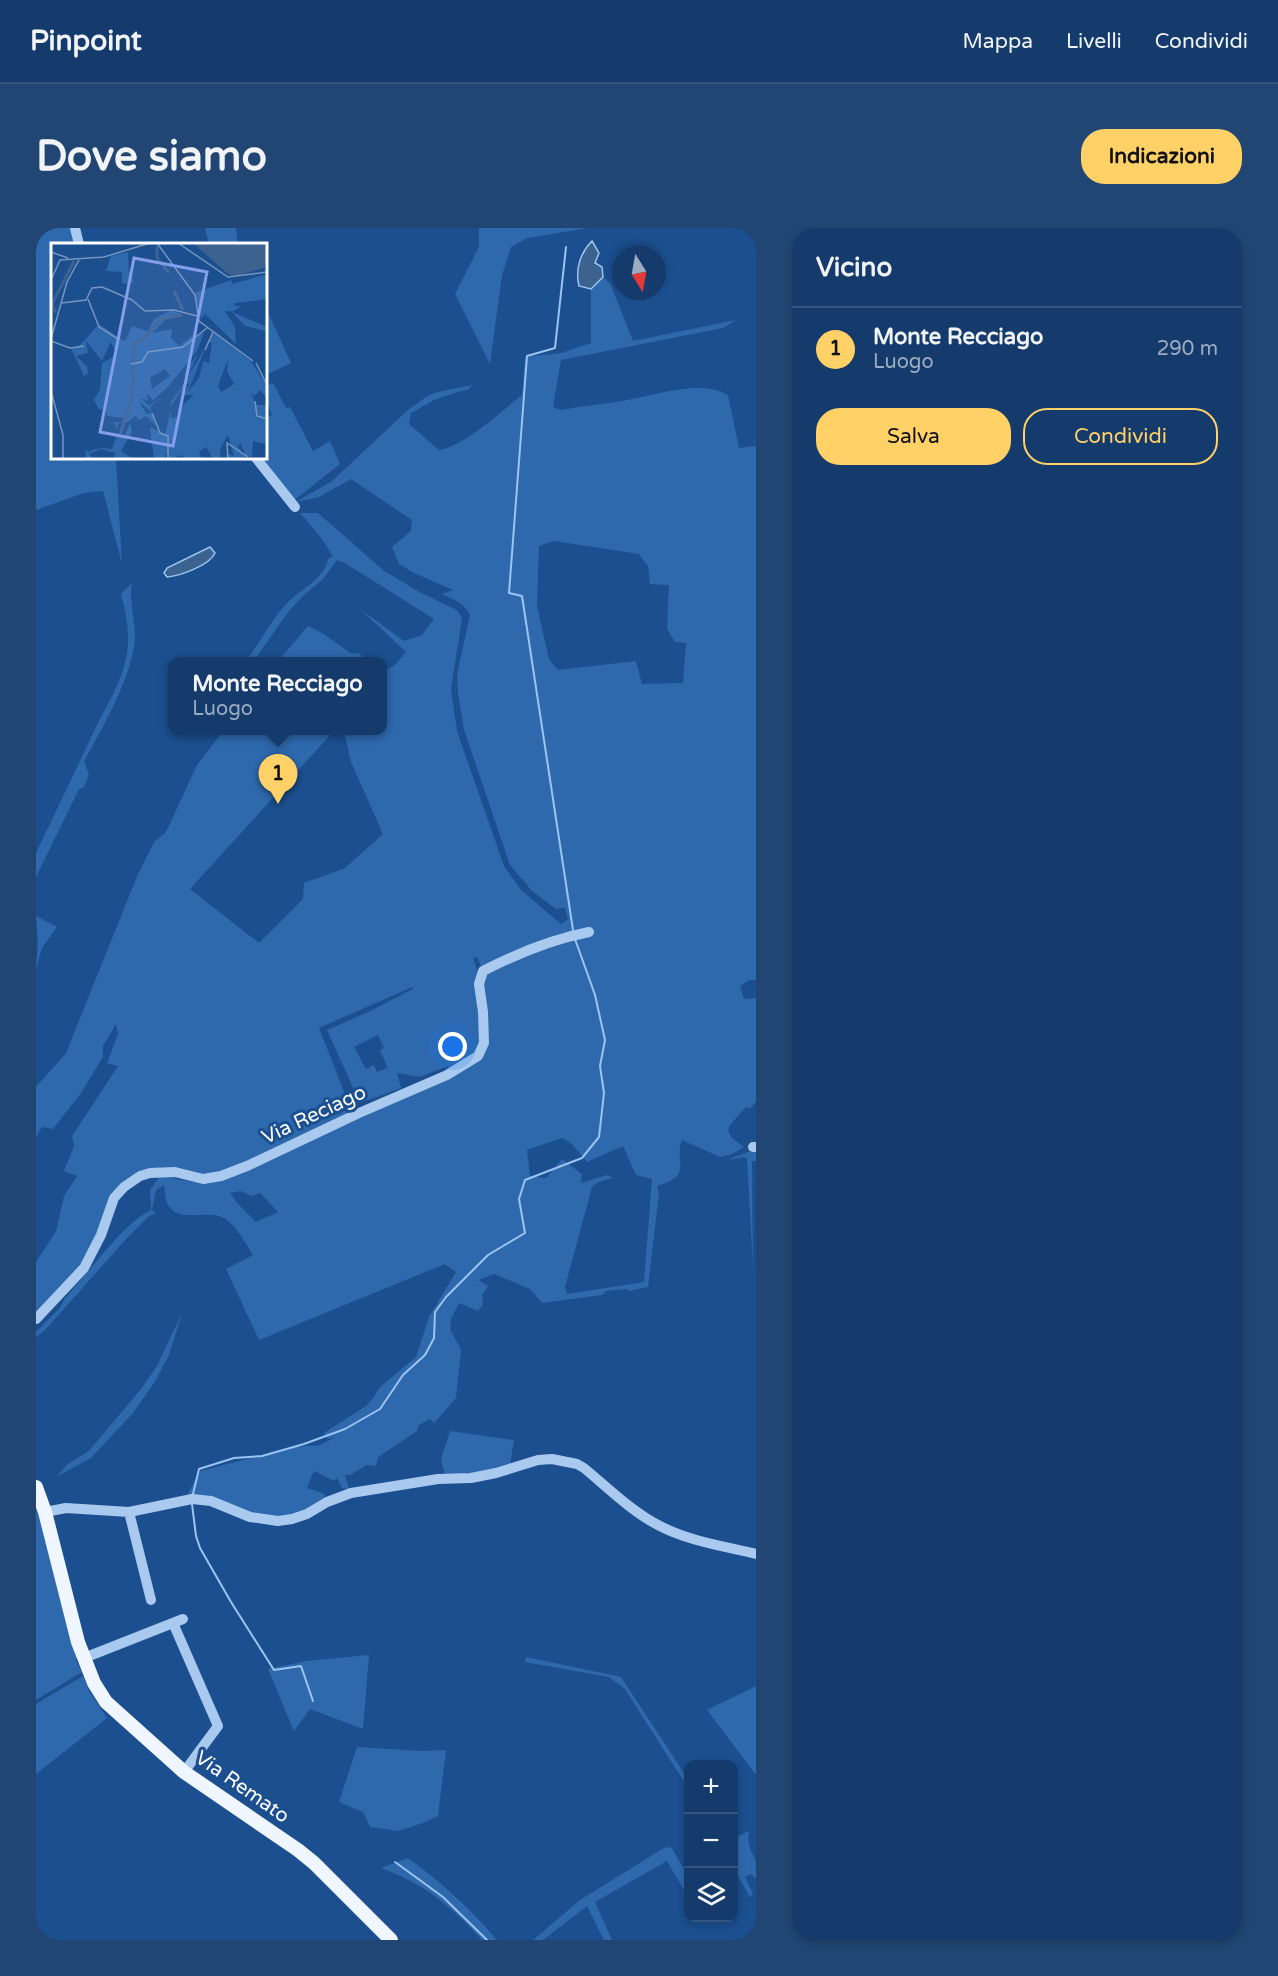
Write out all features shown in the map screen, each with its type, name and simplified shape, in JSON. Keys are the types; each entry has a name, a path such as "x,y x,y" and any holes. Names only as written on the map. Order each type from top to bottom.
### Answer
{"main road":[{"name":"Via Remato","path":"36,1487 45,1512 84,1658 94,1683 106,1702 184,1772 306,1857 391,1940"}],"street":[{"path":"75,228 79,243"},
{"path":"257,459 295,507"},
{"name":"Via Reciago","path":"36,1319 84,1268 101,1235 114,1198 124,1187 140,1176 150,1173 175,1172 204,1179 221,1176 447,1075 478,1056 484,1043 479,984 483,971 502,961 589,932"},
{"path":"45,1512 66,1508 129,1512 192,1499 223,1505 250,1517 278,1521 307,1514 338,1497 351,1493 438,1479 471,1478 552,1459 572,1462 584,1468 638,1513 658,1525 690,1538 756,1554"},
{"path":"129,1512 151,1600"},
{"path":"84,1658 178,1621 218,1726 184,1772"}],"shaded area":[{"path":"36,228 72,228 76,243 51,243 51,459 116,459 122,564 103,491 84,493 36,510"},
{"path":"205,228 236,228 238,243 209,243"},
{"path":"479,228 588,228 527,238 511,247 502,275 490,364 455,294 479,247"},
{"path":"592,241 599,253 595,263 602,267 603,277 591,289 579,286 578,268 582,256"},
{"path":"603,277 610,283 612,300 617,300 633,341 736,320 723,328 561,360 553,407 561,410 692,388 717,390 728,395 739,448 756,446 756,980 749,980 740,986 744,999 756,998 756,1102 750,1108 746,1107 730,1125 728,1131 732,1138 744,1147 732,1154 720,1157 682,1140 679,1172 669,1182 657,1186 659,1193 648,1287 629,1291 626,1289 606,1291 602,1295 542,1303 530,1289 494,1274 478,1280 488,1286 482,1296 483,1305 478,1311 459,1303 451,1319 450,1329 461,1350 456,1398 434,1423 430,1419 419,1425 417,1431 378,1457 376,1466 367,1465 350,1475 345,1475 349,1489 342,1488 337,1478 334,1481 314,1471 307,1488 325,1494 324,1500 304,1511 271,1518 249,1515 208,1500 188,1499 189,1491 200,1471 294,1447 320,1445 335,1437 328,1439 324,1433 366,1406 379,1388 416,1357 429,1317 456,1272 445,1264 259,1340 226,1269 253,1255 239,1233 225,1219 213,1215 183,1215 171,1209 166,1201 164,1185 156,1190 152,1210 156,1213 148,1217 128,1237 45,1330 36,1337 36,1332 60,1308 65,1298 117,1237 151,1210 150,1190 160,1176 208,1182 244,1170 452,1075 448,1066 420,1077 397,1073 401,1088 360,1103 327,1030 368,1012 413,989 412,987 319,1028 350,1107 346,1114 221,1175 205,1176 173,1169 138,1171 119,1186 99,1235 81,1268 36,1317 36,1262 56,1231 64,1196 77,1176 64,1171 74,1146 72,1136 118,1066 107,1063 118,1034 116,1024 103,1046 103,1057 81,1093 53,1129 42,1127 36,1137 36,1087 66,1053 138,874 154,842 166,832 197,765 220,735 330,735 190,889 259,943 303,899 304,883 345,868 383,834 351,762 345,735 387,735 387,669 395,665 406,652 360,609 404,641 422,635 434,619 337,560 324,578 288,612 257,657 249,657 281,610 317,578 328,559 333,556 300,513 318,513 383,570 421,593 457,610 462,619 451,689 457,731 504,866 521,890 561,924 568,919 565,908 556,909 532,891 510,865 464,730 458,693 457,674 470,615 462,605 442,594 453,590 399,564 392,547 411,531 412,520 351,479 319,497 296,502 332,481 408,410 426,397 437,392 472,385 469,389 436,399 411,413 409,424 439,450 460,442 522,395 525,357 561,353 591,343 591,289","holes":["554,541 639,554 648,566 650,584 669,585 667,629 675,642 686,643 683,683 642,684 636,661 558,670 549,659 537,606 539,546","556,939 554,944 525,954 487,973 481,982 473,958 477,957 482,969 510,953","378,1035 384,1048 380,1050 388,1069 377,1072 374,1065 366,1069 354,1047","562,1138 571,1143 587,1162 623,1146 636,1175 652,1179 644,1282 567,1294 565,1287 592,1187 598,1182 613,1178 607,1175 581,1183 582,1174 562,1159 546,1178 530,1176 527,1150","241,1191 251,1196 260,1193 278,1212 256,1222 230,1193"]},
{"path":"267,310 291,363 267,375"},
{"path":"273,383 286,408 290,407 313,451 330,441 340,464 297,498 292,499 261,459 267,459 267,418 272,415 267,403 267,386"},
{"path":"210,547 215,553 201,566 173,576 167,577 164,573 167,568"},
{"path":"132,583 131,599 135,639 130,662 113,706 84,762 89,774 84,787 79,789 36,877 36,853 124,667 128,638 121,594"},
{"path":"308,626 324,634 350,653 358,653 364,657 281,657"},
{"path":"36,916 57,927 42,948 36,969 38,942"},
{"path":"756,1149 756,1161 752,1161 753,1266 747,1159 744,1157 727,1160"},
{"path":"182,1313 169,1355 154,1383 133,1413 91,1458 56,1477 68,1464 89,1451 141,1389 157,1366"},
{"path":"450,1431 514,1440 510,1465 478,1473 445,1475 441,1459"},
{"path":"36,1505 77,1655 76,1661 82,1672 36,1700"},
{"path":"369,1655 363,1729 310,1709 294,1731 268,1669 306,1661"},
{"path":"526,1657 621,1677 684,1773 684,1782 625,1689 609,1677 525,1662"},
{"path":"83,1676 89,1691 107,1718 36,1774 36,1704"},
{"path":"756,1686 756,1775 707,1710"},
{"path":"357,1747 421,1751 446,1750 438,1816 398,1831 370,1827 363,1812 339,1802"},
{"path":"749,1831 750,1849 755,1859 756,1879 751,1874 745,1877 753,1894 750,1897 738,1876 738,1836"},
{"path":"671,1847 684,1869 684,1890 667,1861 595,1902 612,1940 604,1940 587,1906 543,1940 533,1940 580,1900 664,1848"},
{"path":"408,1858 455,1896 497,1940 482,1940 436,1897 411,1881 381,1868"}],"waterway":[{"path":"566,247 555,348 527,356 509,593 522,596 573,930"},
{"path":"193,1494 199,1469 234,1458 262,1456 304,1444 345,1429 380,1409 403,1375 425,1355 434,1338 435,1312 446,1297 488,1255 525,1233 519,1199 525,1180 582,1158 599,1137 604,1093 600,1066 605,1040 595,995 575,939"},
{"path":"192,1504 200,1548 231,1602 274,1670 301,1666 313,1701"},
{"path":"395,1862 443,1897 487,1940"}],"place":[{"name":"Monte Recciago","path":"278,804"}]}
